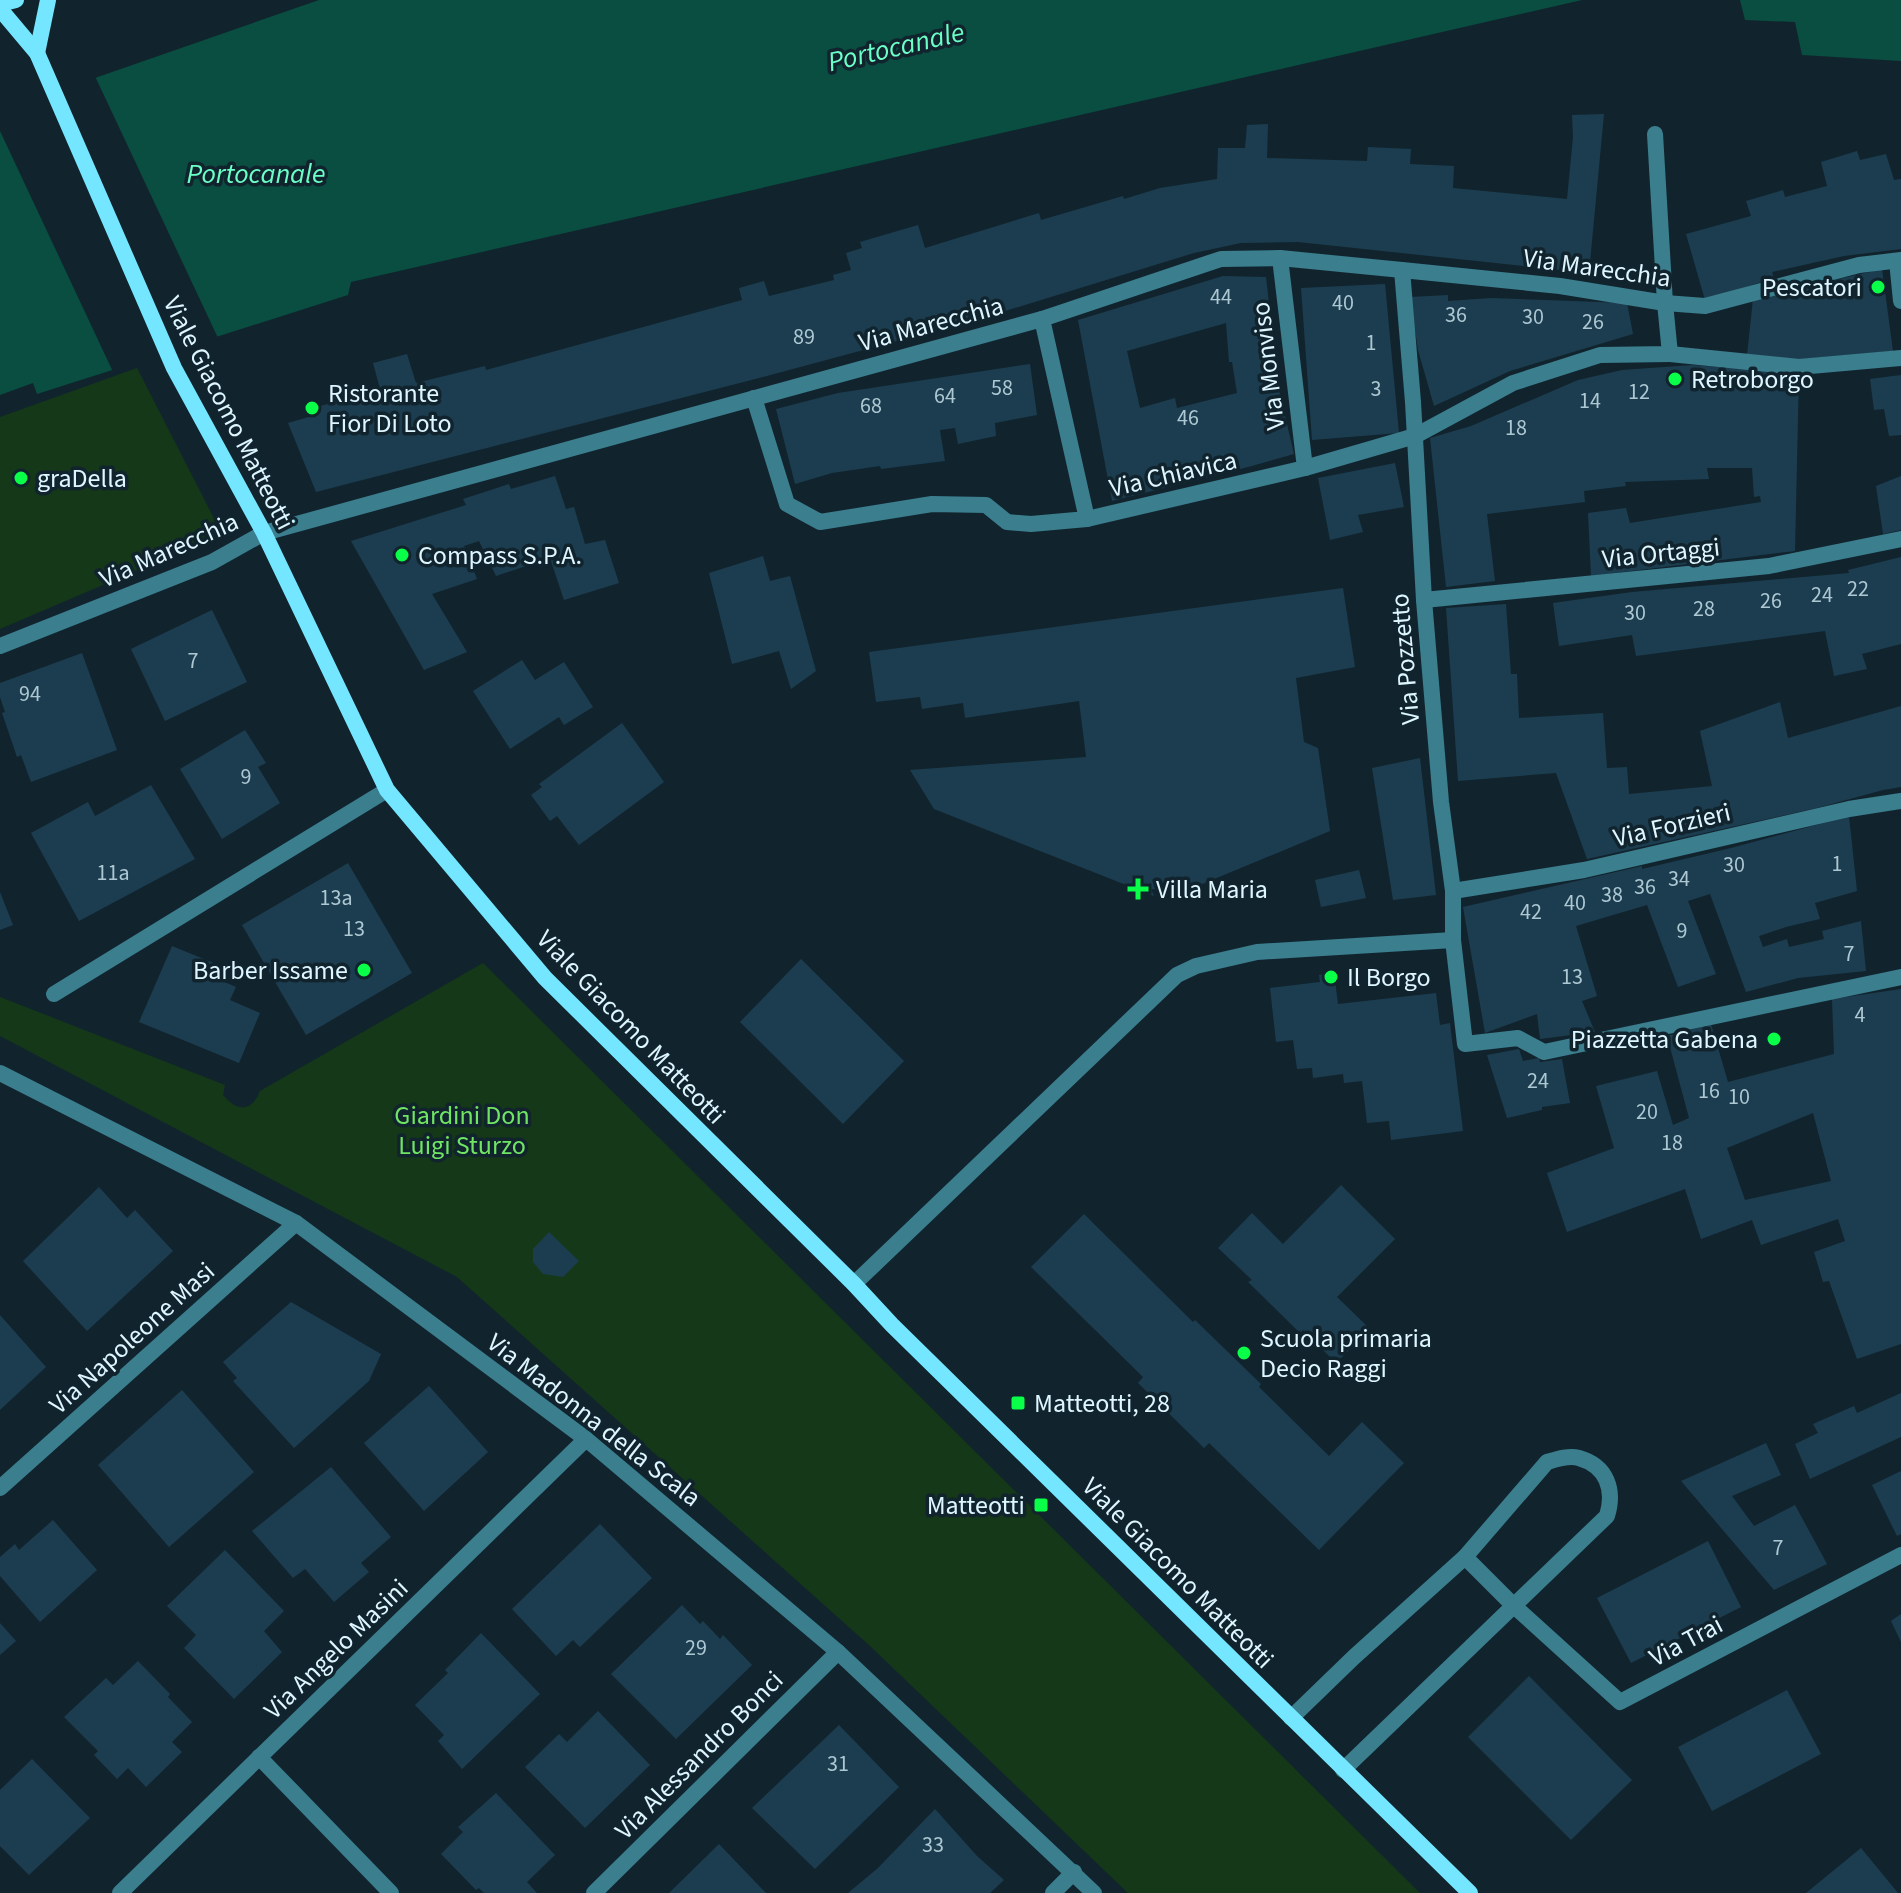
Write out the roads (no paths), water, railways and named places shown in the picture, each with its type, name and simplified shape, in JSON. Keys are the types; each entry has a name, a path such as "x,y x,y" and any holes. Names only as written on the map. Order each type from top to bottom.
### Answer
{"main road":[{"path":"0,6 16,0"},
{"path":"37,53 48,0"},
{"name":"Viale Giacomo Matteotti","path":"0,6 37,53 174,368 264,533 387,790 545,978 892,1325 1470,1893"}],"street":[{"path":"1655,134 1670,354"},
{"name":"Via Marecchia","path":"0,646 212,562 264,533 1042,319 1221,259 1280,258 1560,286 1665,303 1705,306 1859,265 1899,260"},
{"name":"Via Monviso","path":"1280,258 1305,468"},
{"path":"1899,260 1901,301"},
{"name":"Via Pozzetto","path":"1402,270 1424,600 1465,1044 1518,1038 1544,1052 1901,977"},
{"path":"1042,319 1087,519"},
{"name":"Via Chiavica","path":"754,398 787,504 820,522 932,504 986,505 1007,522 1031,524 1087,519 1305,468 1415,436 1513,383 1600,355 1670,354 1799,367 1901,358"},
{"name":"Via Ortaggi","path":"1424,600 1769,566 1901,539"},
{"path":"54,994 387,790"},
{"name":"Via Forzieri","path":"1453,891 1584,870 1849,809 1901,801"},
{"path":"854,1284 1177,975 1196,966 1257,952 1453,940"},
{"name":"Via Madonna della Scala","path":"0,1073 296,1223 586,1439 838,1652 1094,1893"},
{"name":"Via Napoleone Masi","path":"0,1488 296,1223"},
{"name":"Via Angelo Masini","path":"120,1893 586,1439"},
{"path":"1291,1718 1465,1557 1547,1462 1577,1457 1604,1474 1610,1488 1611,1502 1607,1516 1343,1770"},
{"name":"Via Trai","path":"1465,1557 1620,1702 1901,1555"},
{"name":"Via Alessandro Bonci","path":"594,1893 838,1652"},
{"path":"259,1757 391,1893"},
{"path":"1053,1893 1074,1872"}],"water":[{"name":"Portocanale","path":"319,0 1582,0 351,282 348,295 37,394 33,383 0,395 0,111"},
{"path":"1740,0 1901,0 1901,61 1802,55 1795,22 1745,20"}],"place":[{"name":"Pescatori","path":"1878,287"},
{"name":"Retroborgo","path":"1675,379"},
{"name":"Ristorante Fior Di Loto","path":"312,408"},
{"name":"graDella","path":"21,478"},
{"name":"Compass S.P.A.","path":"402,555"},
{"name":"Villa Maria","path":"1138,889"},
{"name":"Barber Issame","path":"364,970"},
{"name":"Il Borgo","path":"1331,977"},
{"name":"Piazzetta Gabena","path":"1774,1039"},
{"name":"Scuola primaria Decio Raggi","path":"1244,1353"},
{"name":"Matteotti, 28","path":"1018,1403"},
{"name":"Matteotti","path":"1041,1505"}],"park label":[{"name":"Giardini Don Luigi Sturzo","path":"462,1130"}]}
